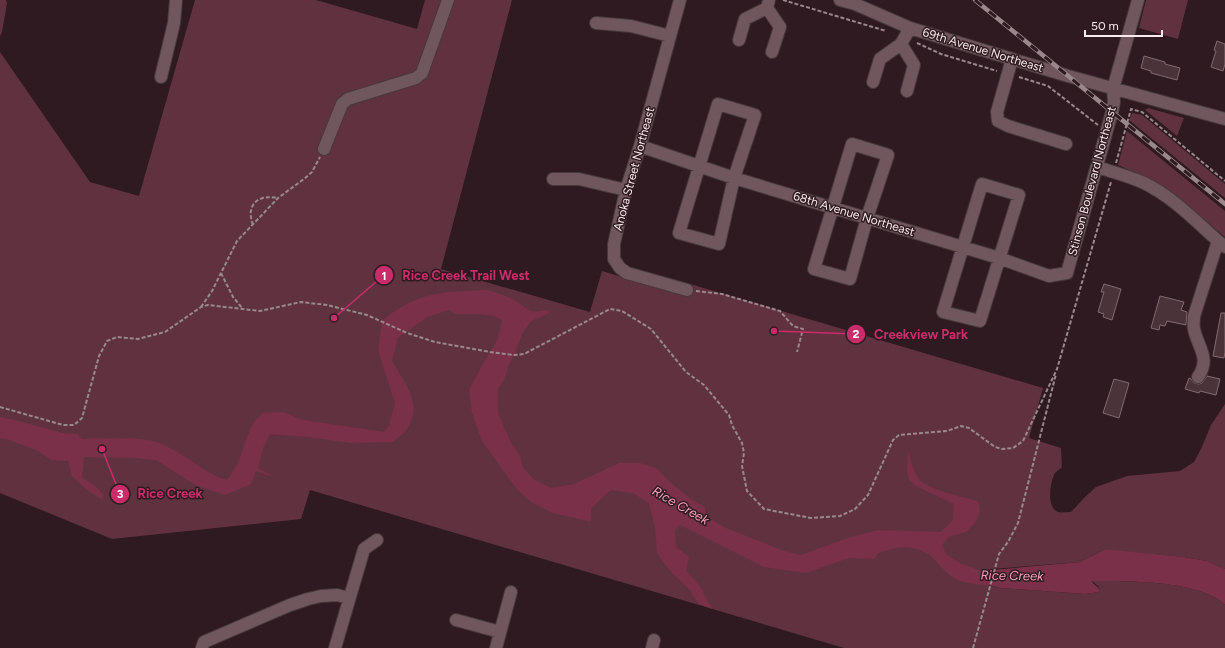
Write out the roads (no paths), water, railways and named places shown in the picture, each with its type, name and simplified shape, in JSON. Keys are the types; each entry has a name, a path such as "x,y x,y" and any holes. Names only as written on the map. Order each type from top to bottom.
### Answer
{"street":[{"path":"161,77 174,23 176,0"},
{"path":"324,149 342,104 348,99 416,78 422,73 448,0"},
{"name":"Anoka Street Northeast","path":"680,0 640,146 626,190 614,244 614,259 620,268 627,273 687,290"},
{"name":"69th Avenue Northeast","path":"840,0 854,4 905,36 1012,59 1128,93 1225,119"},
{"name":"Stinson Boulevard Northeast","path":"1067,273 1114,102 1113,88 1138,0"},
{"path":"739,40 745,19 768,4 780,27 772,52"},
{"path":"596,23 631,26 670,36"},
{"path":"873,82 880,59 905,36 914,65 907,91"},
{"path":"1012,59 996,112 998,121 1008,126 1066,144"},
{"path":"718,104 755,115 734,178 719,244 679,233 699,166 718,104"},
{"path":"852,144 888,155 867,218 850,279 814,269 852,144"},
{"name":"68th Avenue Northeast","path":"640,146 734,178 999,258 1049,276 1067,273"},
{"path":"1097,167 1131,177 1166,196 1221,244 1194,316 1194,328 1204,359 1203,369 1198,377"},
{"path":"553,179 579,179 626,190"},
{"path":"982,184 1019,195 999,258 980,321 943,312 982,184"},
{"path":"335,648 364,549 377,540"},
{"path":"496,648 511,592"},
{"path":"202,648 204,642 290,605 321,596 337,595 349,598"},
{"path":"456,620 500,632"}],"water":[{"name":"Rice Creek","path":"488,290 509,298 531,311 535,312 546,310 550,313 531,321 522,334 504,380 498,389 498,413 511,443 521,458 522,466 533,479 551,488 574,484 619,463 640,463 656,468 671,483 692,500 705,507 705,516 726,528 784,551 801,555 848,538 877,530 941,532 953,520 954,504 916,486 909,480 907,470 909,451 919,480 941,491 978,501 980,510 976,522 966,532 948,537 942,545 946,554 960,563 981,571 1080,562 1104,550 1184,557 1207,561 1225,569 1225,605 1214,597 1199,591 1181,586 1143,582 1092,581 1093,584 1100,590 1099,592 1086,594 1000,588 990,585 968,583 958,580 950,575 930,555 916,549 905,547 888,550 877,554 875,559 849,558 806,573 764,567 680,525 675,530 676,547 689,557 686,571 699,585 712,609 698,603 690,590 672,573 657,553 655,527 649,503 633,493 611,490 591,508 591,522 553,513 531,502 516,488 482,441 472,413 469,390 497,341 503,318 496,307 477,305 452,309 427,317 398,338 392,361 411,394 414,412 405,432 392,442 350,443 309,437 270,434 263,448 258,468 274,477 256,471 251,484 225,495 197,486 156,460 84,457 82,477 95,486 104,495 102,500 87,490 72,476 68,461 51,460 36,450 10,440 0,438 0,417 62,433 77,434 82,439 142,439 168,447 209,473 227,480 236,466 250,429 262,413 283,412 303,420 384,432 389,426 395,403 378,350 382,321 407,304 432,295 458,291"}],"waterway":[{"name":"Rice Creek","path":"457,305 496,307 512,315"}],"railway":[{"path":"975,0 1225,204"}],"place":[{"name":"Rice Creek Trail West","path":"334,318"},
{"name":"Creekview Park","path":"774,331"},
{"name":"Rice Creek","path":"102,449"}]}
